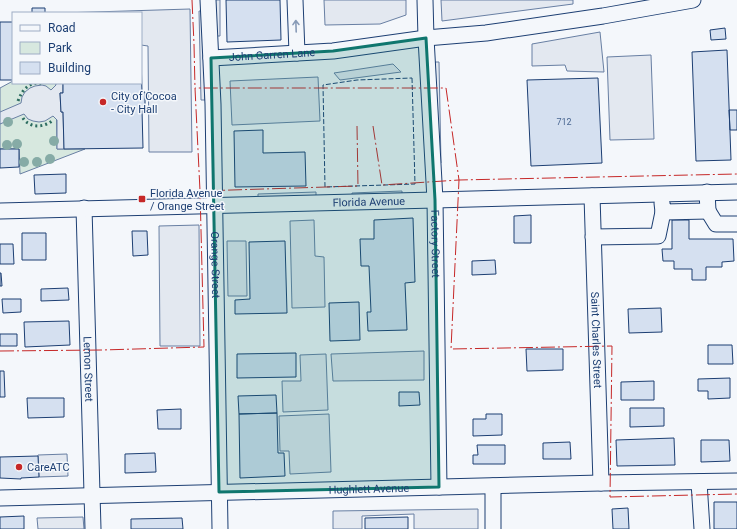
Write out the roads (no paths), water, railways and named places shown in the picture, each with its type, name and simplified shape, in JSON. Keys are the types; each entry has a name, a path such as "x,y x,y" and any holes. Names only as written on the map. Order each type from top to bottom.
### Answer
{"street":[{"name":"Orange Street","path":"208,0 215,206 220,529"},
{"path":"295,0 297,53"},
{"name":"Factory Street","path":"425,0 435,200 439,487"},
{"name":"John Garren Lane","path":"211,58 333,51 602,16 693,0"},
{"path":"707,192 708,211 716,224 737,224"},
{"name":"Florida Avenue","path":"0,211 737,192"},
{"path":"593,237 658,236 663,212 662,194"},
{"name":"Saint Charles Street","path":"592,196 601,483"},
{"name":"Lemon Street","path":"84,208 93,529"},
{"path":"663,212 708,211"},
{"name":"Hughlett Avenue","path":"0,498 737,481"},
{"path":"699,482 702,529"},
{"path":"493,486 493,529"}],"place":[{"name":"City of Cocoa - City Hall","path":"103,102"},
{"name":"Florida Avenue / Orange Street","path":"142,199"},
{"name":"CareATC","path":"19,467"}]}
